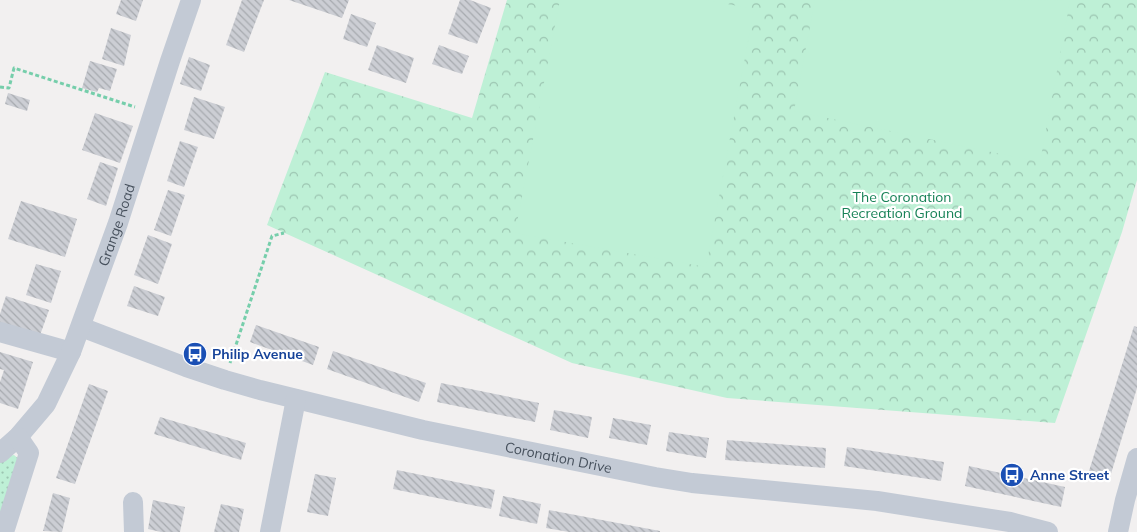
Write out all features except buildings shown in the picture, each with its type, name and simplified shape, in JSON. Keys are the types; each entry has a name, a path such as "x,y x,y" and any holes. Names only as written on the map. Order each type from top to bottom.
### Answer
{"street":[{"name":"Grange Road","path":"0,453 18,437 46,404 81,327 118,222 152,113 191,0"},
{"name":"Coronation Drive","path":"81,327 224,380 423,430 655,477 692,483 840,496 1009,527 1048,532"},
{"path":"0,332 70,352"},
{"path":"270,532 296,399"},
{"path":"4,532 29,454 18,437"},
{"path":"1118,532 1137,458"},
{"path":"133,502 134,532"}],"path":[{"path":"0,87 9,88 14,68 152,113"},
{"path":"224,380 272,236 284,233"}],"green space":[{"name":"The Coronation Recreation Ground","path":"507,0 1137,0 1137,180 1122,232 1055,423 727,398 572,363 267,225 325,72 472,118"},
{"path":"560,0 706,0 754,9 706,267 515,233"},
{"path":"815,0 1070,1 1040,162 794,111"},
{"path":"14,455 20,460 0,519 0,462 8,456"}],"place":[{"name":"Philip Avenue","path":"195,354"},
{"name":"Anne Street","path":"1012,475"}]}
